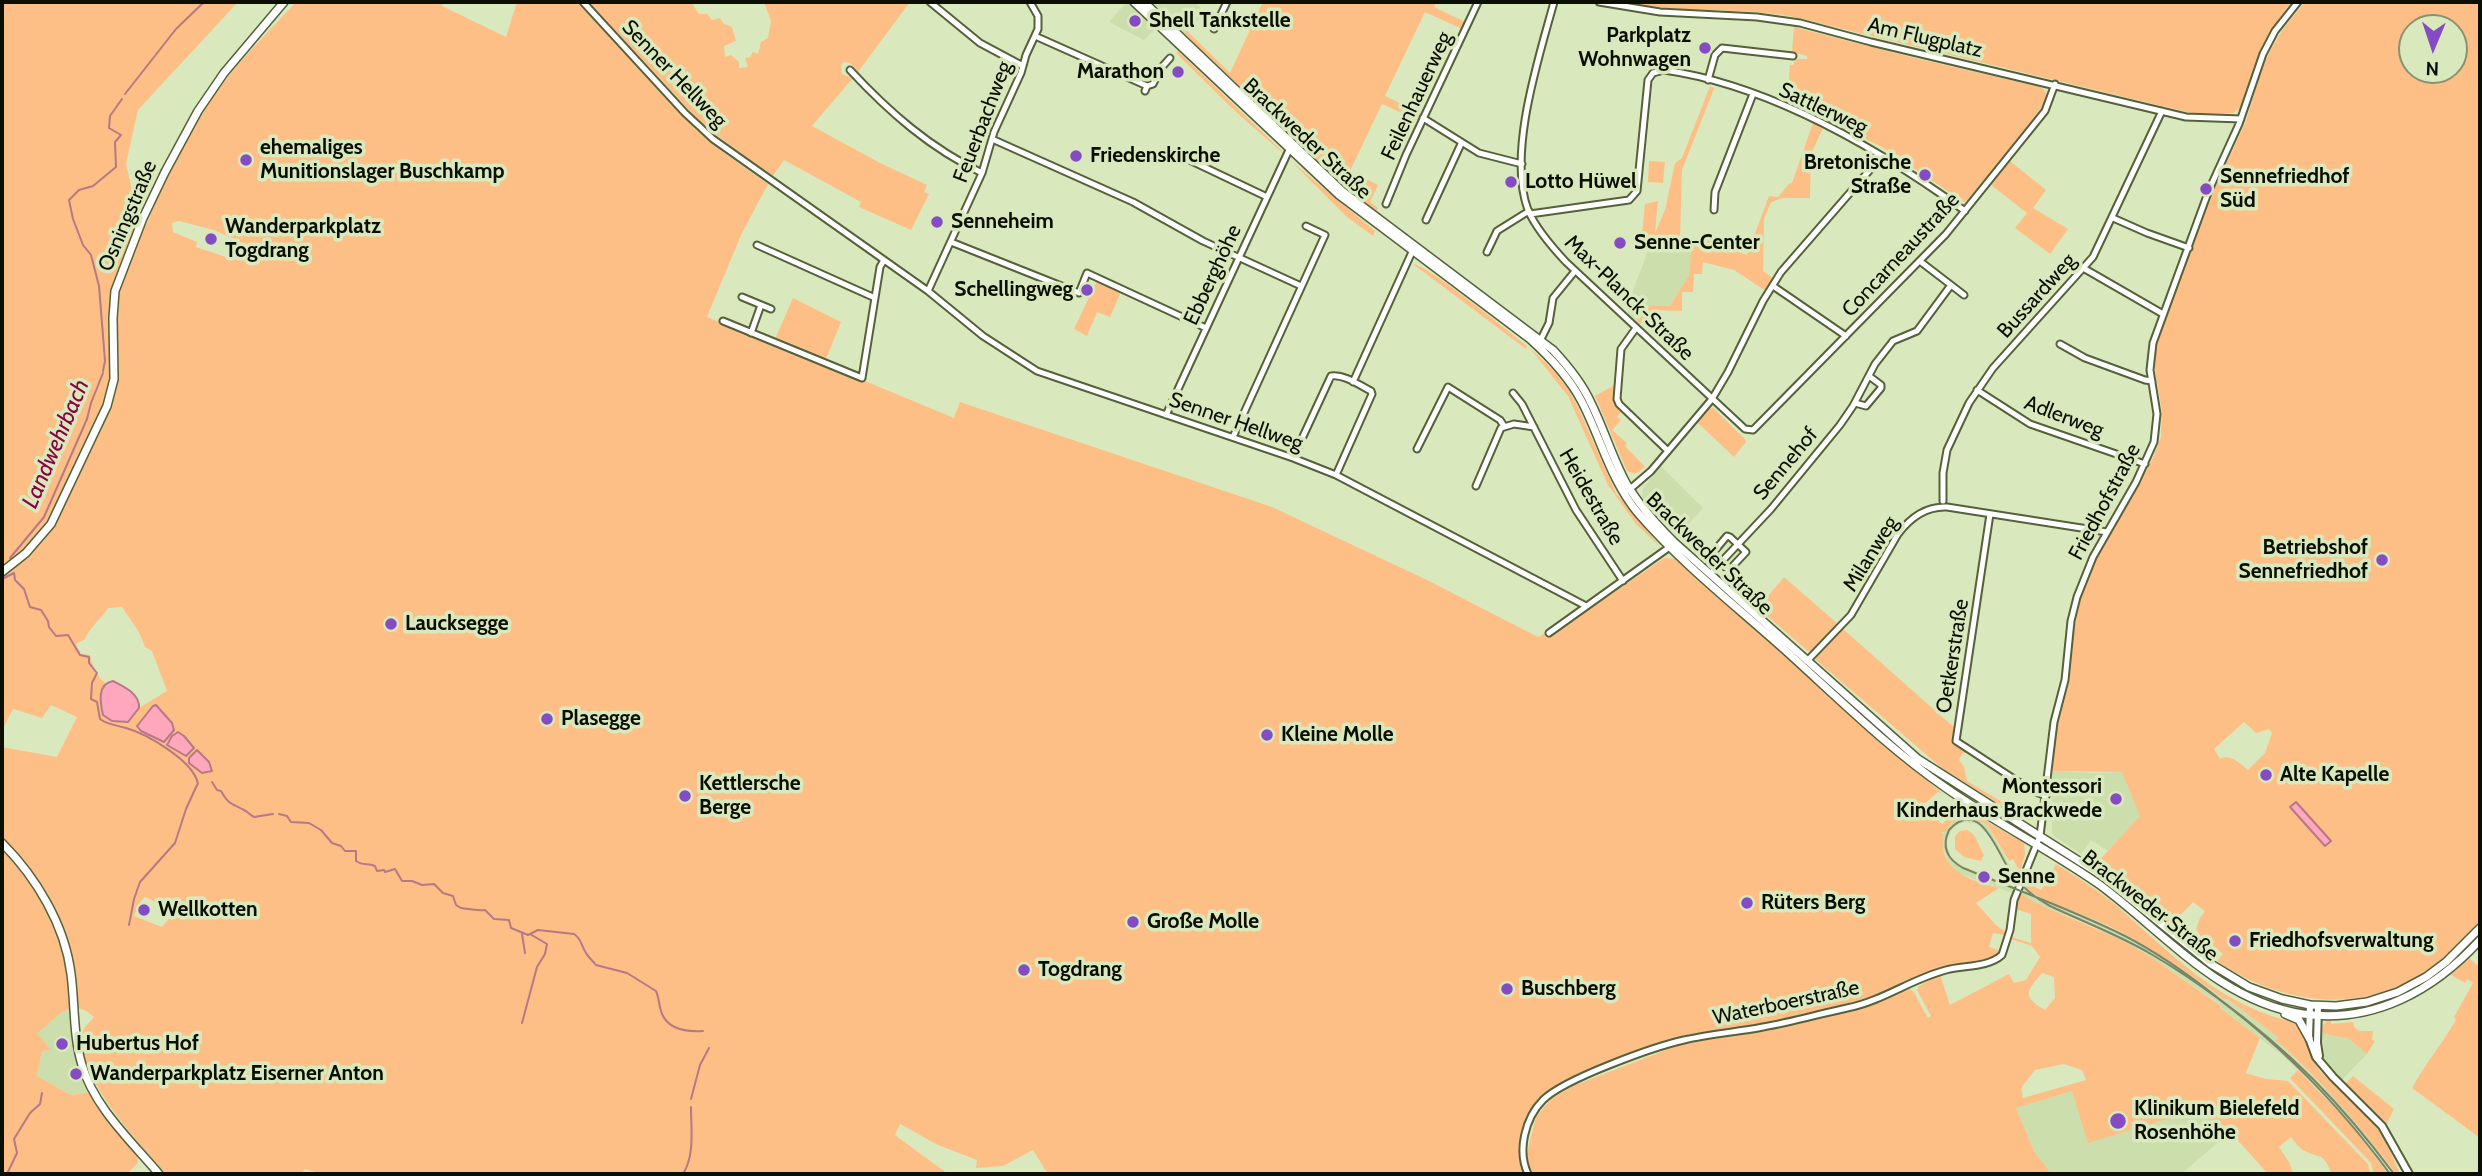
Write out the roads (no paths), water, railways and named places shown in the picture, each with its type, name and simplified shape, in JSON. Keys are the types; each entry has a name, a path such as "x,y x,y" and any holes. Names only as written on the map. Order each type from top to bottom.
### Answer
{"main road":[{"name":"Osningstraße","path":"2,572 29,550 51,524 107,406 114,379 115,291 164,172 198,111 224,73 284,2"},
{"name":"Brackweder Straße","path":"1135,2 1339,195 1412,252 1539,342"},
{"name":"Brackweder Straße","path":"1144,2 1342,191 1568,366 1591,403 1627,491 1641,516 1671,546 1897,750 1944,787 2102,887 2201,968 2241,994 2273,1007 2314,1015 2346,1014 2370,1011 2402,1000 2441,977 2480,940"},
{"name":"Brackweder Straße","path":"1627,491 1653,521 1710,574 1924,764 2118,887 2231,977 2272,996 2314,1005 2356,1004 2409,987 2446,962 2480,928"},
{"path":"2,843 28,873 62,937 69,964 78,1046 85,1074 113,1119 159,1174"},
{"path":"2241,994 2256,1005 2299,1020 2309,1038"}],"street":[{"name":"Senner Hellweg","path":"583,2 685,113 713,139 928,291 983,336 1037,371 1336,475 1586,606"},
{"path":"930,2 980,43 1023,66"},
{"name":"Feuerbachweg","path":"928,291 982,173 992,139 1035,36 1038,19 1030,2"},
{"path":"1214,29 1227,2"},
{"name":"Feilenhauerweg","path":"1386,204 1478,2"},
{"name":"Max-Planck-Straße","path":"1554,2 1530,97 1522,164 1524,192 1530,212 1550,244 1575,271 1740,427 1749,430"},
{"name":"Am Flugplatz","path":"1598,2 1660,12 1757,17 1800,23 2193,118 2241,119"},
{"name":"Friedhofstraße","path":"2040,836 2053,727 2065,680 2074,610 2084,578 2146,464 2156,432 2157,414 2151,352 2209,190 2241,119 2263,54 2275,31 2298,2"},
{"path":"1035,36 1146,89 1153,84 1170,58"},
{"path":"1709,80 1715,55 1721,48 1793,56"},
{"name":"Sattlerweg","path":"1530,212 1629,200 1634,197 1647,84 1653,73 1664,69 1753,94 1819,121 1882,156 1965,211"},
{"path":"850,70 911,129 950,156 982,173"},
{"name":"Concarneaustraße","path":"1749,430 1756,427 1921,262 2045,111 2055,84"},
{"path":"1714,210 1715,192 1753,94"},
{"name":"Bussardweg","path":"1943,501 1943,473 1947,450 1959,422 1993,368 2085,269 2101,244 2162,111"},
{"path":"1423,118 1461,144 1487,156 1522,164"},
{"path":"992,139 1133,202 1203,241 1301,286"},
{"path":"1426,220 1461,144"},
{"name":"Ebberghöhe","path":"1166,415 1289,150"},
{"path":"1627,491 1651,471 1712,399 1783,269 1882,156"},
{"path":"1183,157 1267,197"},
{"path":"1487,252 1497,231 1530,212"},
{"path":"2113,218 2189,248"},
{"path":"1233,437 1325,235 1306,226"},
{"path":"951,242 1079,293 1087,273 1206,328"},
{"path":"757,245 875,298"},
{"path":"1353,382 1412,252"},
{"path":"723,321 862,378 880,267 884,260"},
{"path":"1921,262 1964,295"},
{"path":"2085,269 2163,314"},
{"path":"1539,342 1549,323 1553,298 1575,271"},
{"name":"Sennehof","path":"1710,574 1814,457 1855,403 1869,376 1893,341 1917,331 1951,285"},
{"path":"1773,286 1846,336"},
{"path":"742,297 771,309"},
{"path":"751,333 761,306"},
{"path":"1636,328 1621,349 1617,399 1668,451"},
{"path":"2060,344 2085,358 2152,381"},
{"path":"1293,458 1331,376 1336,375 1371,391 1372,394 1336,475"},
{"name":"Sennehof","path":"1855,403 1866,406 1881,388 1881,385 1869,376"},
{"path":"1418,449 1448,387 1500,420 1504,426"},
{"name":"Adlerweg","path":"1977,390 2030,424 2146,464"},
{"name":"Heidestraße","path":"1513,393 1522,404 1576,510 1623,580"},
{"path":"1476,486 1497,435 1504,426 1520,424 1534,427"},
{"name":"Milanweg","path":"1806,661 1851,615 1898,534 1915,516 1943,507 2107,532"},
{"name":"Oetkerstraße","path":"1990,514 1956,741 2031,790 2046,796"},
{"name":"Sennehof","path":"1727,536 1738,543 1746,553 1729,570 1712,557 1712,553 1727,536"},
{"path":"1549,633 1671,546"},
{"name":"Waterboerstraße","path":"1528,1174 1524,1164 1523,1147 1533,1113 1548,1095 1589,1075 1662,1046 1766,1027 1870,1003 1944,970 1995,960 2005,950 2014,900 2040,836"},
{"path":"2314,1005 2317,1050 2325,1068"},
{"path":"2314,1015 2309,1038 2316,1057 2382,1126 2409,1174"}],"waterway":[{"name":"Landwehrbach","path":"125,94 176,29 204,2"},
{"name":"Landwehrbach","path":"103,371 105,361 99,286 91,255 83,245 69,200 79,190 93,186 116,167 115,142 121,135 109,128 110,116 122,99"},
{"name":"Landwehrbach","path":"10,558 44,517 87,419 103,373"},
{"path":"2,579 14,573 15,580 24,589 30,607 41,610 56,636 68,635 80,655 89,657 89,663 97,673 92,683 91,699 97,702 100,719 157,742 188,766 198,784"},
{"name":"Landwehrbach","path":"212,782 228,801 254,817 273,814"},
{"path":"129,925 140,882 175,843 197,785"},
{"name":"Landwehrbach","path":"279,814 287,816 291,822 309,823 345,851 356,851 356,861 375,866 377,871 395,869 402,881 422,885 434,884 443,893 453,896 456,905 461,908 485,910 494,919 509,920 511,928 528,935 538,930 574,934 596,965 627,973 656,991 662,1014 669,1024 685,1030 703,1031"},
{"name":"Landwehrbach","path":"522,934 525,953"},
{"path":"522,1023 537,967 545,954 547,944 530,934"},
{"name":"Landwehrbach","path":"691,1099 700,1065 709,1048"},
{"path":"7,1174 17,1153 14,1139 30,1113 40,1104 42,1093"},
{"name":"Landwehrbach","path":"683,1174 691,1150 691,1107"}],"tram line":[{"path":"2390,1174 2311,1081 2282,1052 2219,1000 2139,947 2034,896 2024,888 2012,874 1987,832 1979,824 1970,820 1960,821 1949,830 1947,852 1949,857 1963,868 1983,876 2024,892 2045,900 2125,936 2173,965 2244,1018 2313,1079 2394,1174"}],"place":[{"name":"Shell Tankstelle","path":"1135,21"},
{"name":"Parkplatz Wohnwagen","path":"1705,48"},
{"name":"Marathon","path":"1178,72"},
{"name":"Friedenskirche","path":"1076,156"},
{"name":"ehemaliges Munitionslager Buschkamp","path":"246,160"},
{"name":"Bretonische Straße","path":"1925,175"},
{"name":"Lotto Hüwel","path":"1511,182"},
{"name":"Sennefriedhof Süd","path":"2206,189"},
{"name":"Senneheim","path":"937,222"},
{"name":"Wanderparkplatz Togdrang","path":"211,239"},
{"name":"Senne-Center","path":"1620,243"},
{"name":"Schellingweg","path":"1087,290"},
{"name":"Betriebshof Sennefriedhof","path":"2382,560"},
{"name":"Laucksegge","path":"391,624"},
{"name":"Plasegge","path":"547,719"},
{"name":"Kleine Molle","path":"1267,735"},
{"name":"Alte Kapelle","path":"2266,775"},
{"name":"Kettlersche Berge","path":"685,796"},
{"name":"Montessori Kinderhaus Brackwede","path":"2116,799"},
{"name":"Senne","path":"1984,877"},
{"name":"Rüters Berg","path":"1747,903"},
{"name":"Wellkotten","path":"144,910"},
{"name":"Große Molle","path":"1133,922"},
{"name":"Friedhofsverwaltung","path":"2235,941"},
{"name":"Togdrang","path":"1024,970"},
{"name":"Buschberg","path":"1507,989"},
{"name":"Hubertus Hof","path":"62,1044"},
{"name":"Wanderparkplatz Eiserner Anton","path":"76,1074"},
{"name":"Klinikum Bielefeld Rosenhöhe","path":"2118,1121"}]}
